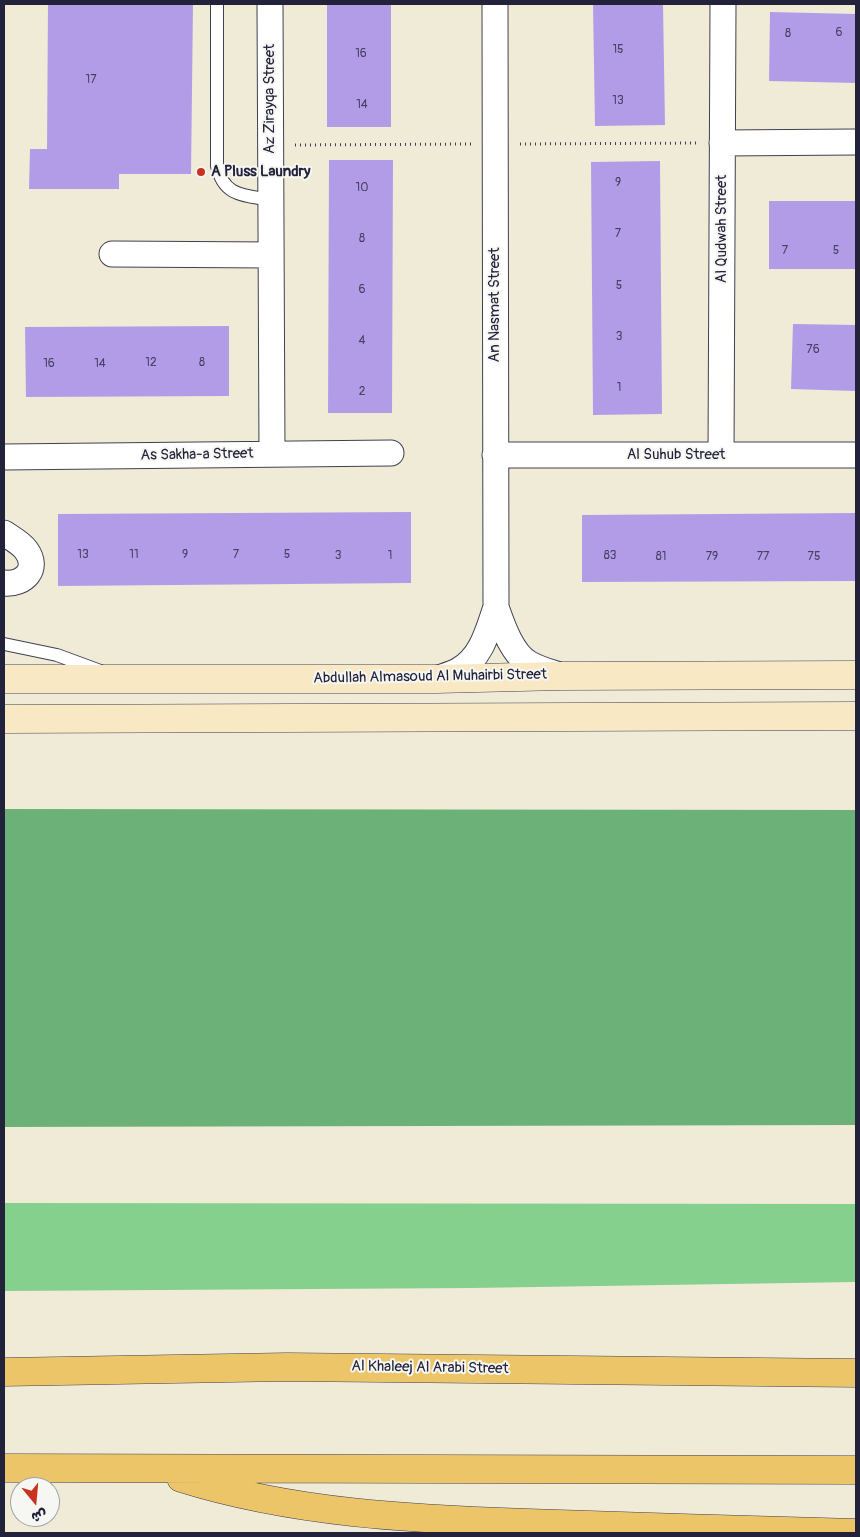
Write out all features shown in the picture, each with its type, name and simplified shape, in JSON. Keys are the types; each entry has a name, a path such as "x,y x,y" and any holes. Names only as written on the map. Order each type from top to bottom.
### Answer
{"highway":[{"name":"Al Khaleej Al Arabi Street","path":"4,1372 286,1367 856,1373"},
{"path":"4,1468 856,1470"},
{"path":"153,1469 207,1486 262,1499 318,1508 394,1516 546,1524 856,1533"}],"street":[{"name":"Az Zirayqa Street","path":"270,4 272,454"},
{"name":"An Nasmat Street","path":"495,4 496,606 501,623 518,654 528,663 561,676"},
{"name":"Al Qudwah Street","path":"721,455 723,4"},
{"path":"722,143 856,142"},
{"path":"112,254 271,255"},
{"name":"As Sakha-a Street","path":"4,456 391,453"},
{"name":"Al Suhub Street","path":"495,455 856,455"},
{"path":"4,532 24,547 30,557 31,564 30,572 26,578 19,582 4,583"},
{"name":"An Nasmat Street","path":"436,679 459,670 471,661 483,644 496,606"},
{"name":"Abdullah Almasoud Al Muhairbi Street","path":"4,679 436,679 561,676 856,675"},
{"path":"4,719 856,716"}],"lane":[{"path":"217,4 217,166 219,176 232,192 271,200"},
{"path":"4,644 57,655 99,669 119,679"}],"green space":[{"path":"4,809 856,810 856,1125 4,1127"},
{"path":"4,1203 856,1204 856,1282 472,1288 4,1291"}],"building":[{"path":"48,4 193,4 191,174 119,174 119,189 29,189 30,149 47,149"},
{"path":"327,4 391,4 391,127 327,127"},
{"path":"593,4 663,4 665,125 595,126"},
{"path":"770,12 856,14 856,83 769,81"},
{"path":"329,160 393,160 392,413 328,413"},
{"path":"660,161 662,414 593,415 591,162"},
{"path":"769,201 856,201 856,269 769,269"},
{"path":"793,324 856,325 856,391 791,389"},
{"path":"229,326 229,396 26,397 25,327"},
{"path":"411,512 411,583 58,586 58,514"},
{"path":"856,513 856,581 582,582 582,515"}],"place":[{"name":"A Pluss Laundry","path":"201,172"}]}
